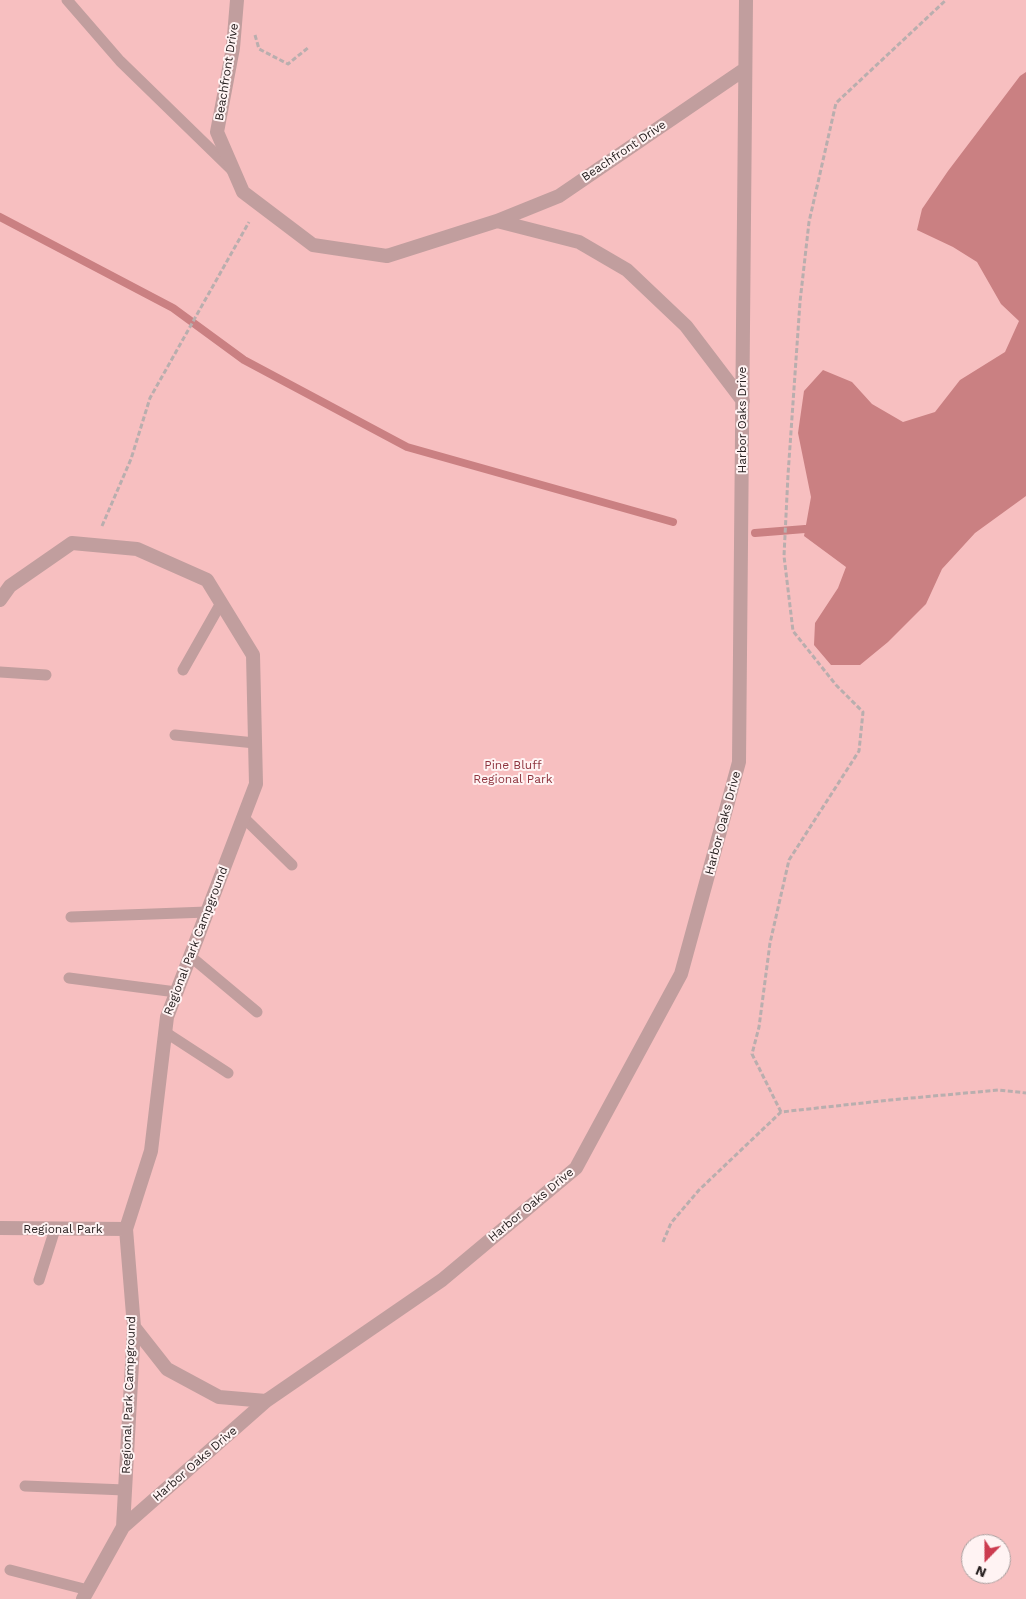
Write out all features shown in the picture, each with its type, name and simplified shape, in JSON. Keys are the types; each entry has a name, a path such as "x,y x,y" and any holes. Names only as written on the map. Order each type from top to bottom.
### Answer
{"street":[{"name":"Beachfront Drive","path":"237,0 233,48 217,132 243,192 313,245 387,256 497,221 559,196 745,69"},
{"name":"Harbor Oaks Drive","path":"123,1526 266,1401 442,1280 576,1168 681,974 739,762 746,0"},
{"path":"497,221 579,242 627,270 686,326 743,401"},
{"name":"Regional Park Campground","path":"0,600 10,586 72,543 137,548 207,580 253,655 256,784 167,1016 151,1151 126,1229 134,1327 123,1526 85,1594"},
{"name":"Regional Park","path":"0,1228 126,1229"},
{"path":"134,1327 167,1369 219,1397 266,1401"}],"lane":[{"path":"68,0 120,61 234,172"},
{"path":"183,670 221,603"},
{"path":"0,672 46,675"},
{"path":"175,735 255,743"},
{"path":"243,817 292,865"},
{"path":"71,918 207,912"},
{"path":"190,956 257,1012"},
{"path":"69,978 176,992"},
{"path":"165,1032 228,1073"},
{"path":"40,1280 55,1229"},
{"path":"26,1486 125,1490"},
{"path":"10,1570 85,1594"}],"path":[{"path":"781,1112 752,1054 759,1027 770,943 789,860 859,750 863,712 836,685 793,631 784,556 800,312 809,222 836,103 946,0"},
{"path":"254,31 259,49 288,64 309,47"},
{"path":"94,545 131,459 150,398 258,203"},
{"path":"663,1242 671,1223 699,1190 781,1112 999,1090 1026,1093"}],"green space":[{"name":"Pine Bluff Regional Park","path":"0,0 1026,0 1026,1599 0,1599"}],"shaded area":[{"path":"1026,72 1026,496 975,533 942,569 926,604 888,642 860,665 831,665 814,645 815,623 838,588 846,567 804,536 811,497 798,433 804,391 823,370 852,382 872,404 903,422 935,412 960,380 1005,352 1019,321 1001,304 977,262 953,247 917,230 922,209 948,171 1020,76"}],"waterway":[{"path":"0,217 173,308 244,360 407,447 673,522"},
{"path":"755,533 805,529"}]}
